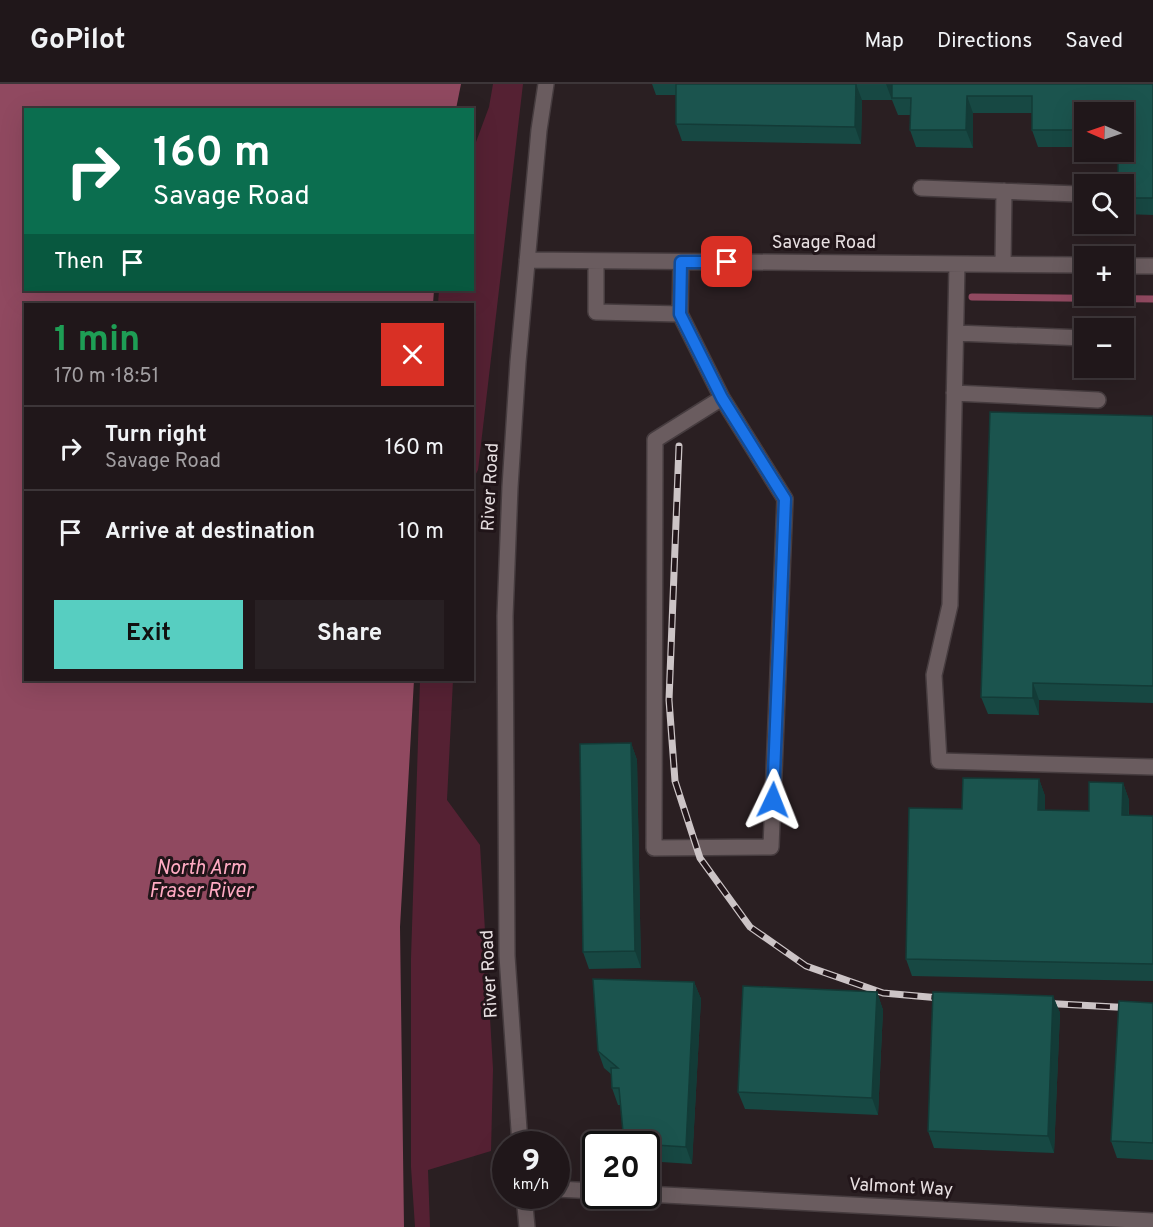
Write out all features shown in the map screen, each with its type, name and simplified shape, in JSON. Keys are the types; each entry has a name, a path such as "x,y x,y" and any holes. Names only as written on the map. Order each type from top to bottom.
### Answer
{"street":[{"name":"River Road","path":"519,1131 507,957 505,616 518,362 539,130 546,84"},
{"path":"921,188 1074,194"},
{"path":"1003,264 1004,191"},
{"name":"Savage Road","path":"527,260 1074,265"},
{"path":"596,261 596,312 680,314"},
{"path":"681,262 680,314 722,398 785,499 771,847 654,848 655,440 722,398"},
{"path":"957,264 950,605 934,675 939,761 1153,767"},
{"path":"1134,266 1153,266"},
{"path":"956,333 1074,338"},
{"path":"954,393 1098,400"},
{"name":"Valmont Way","path":"660,1195 1153,1221"},
{"path":"525,1209 527,1227"}],"shaded area":[{"path":"493,84 523,84 478,470 474,477 474,303 438,303 439,291 474,291 474,147 489,107"},
{"path":"420,681 453,681 447,800 480,845 493,1069 491,1151 428,1170 430,1227 415,1227 411,1167 411,958"}],"water":[{"name":"North Arm Fraser River","path":"0,84 461,84 456,108 24,108 24,291 434,291 433,303 24,303 24,681 414,681 400,927 404,1227 0,1227"}],"building":[{"path":"676,84 856,84 855,127 676,124"},
{"path":"892,84 1153,84 1153,198 1134,198 1134,174 1118,174 1118,162 1134,162 1134,102 1074,102 1074,130 1032,130 1032,96 967,96 966,130 910,130 911,98 892,98"},
{"path":"990,412 1153,416 1153,686 1033,683 1033,698 981,697"},
{"path":"631,743 635,951 583,952 580,744"},
{"path":"963,778 1039,779 1038,810 1089,811 1089,782 1123,783 1122,815 1153,816 1153,964 906,959 909,808 962,809"},
{"path":"593,979 694,982 686,1147 660,1145 660,1131 623,1131 619,1088 612,1088 611,1068 618,1068 598,1051"},
{"path":"743,986 877,992 872,1098 738,1092"},
{"path":"933,992 1053,996 1048,1136 928,1131"},
{"path":"1119,1001 1153,1003 1153,1143 1111,1141"}],"waterway":[{"path":"972,297 1153,299"}],"railway":[{"path":"679,446 669,700 675,781 700,858 750,927 806,966 883,993 951,999"},
{"path":"1040,1003 1153,1009"}],"route":[{"path":"727,262 681,262 680,314 722,398 785,499 773,800"}]}
